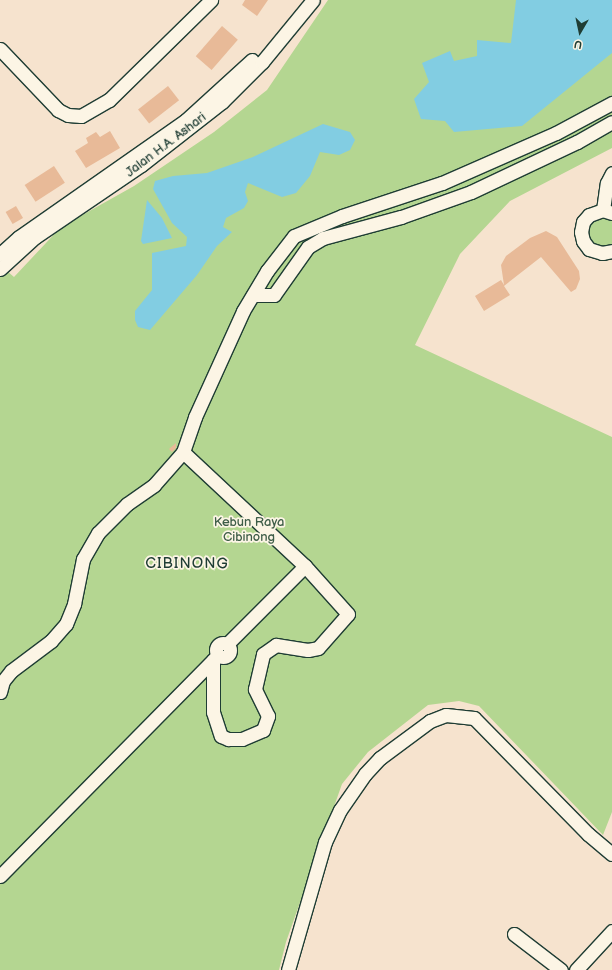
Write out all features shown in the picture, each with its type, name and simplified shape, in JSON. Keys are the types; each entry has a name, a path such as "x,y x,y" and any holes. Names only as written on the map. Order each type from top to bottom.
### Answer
{"street":[{"path":"0,49 58,110 68,115 81,116 109,100 211,0"},
{"name":"Jalan H.A. Ashari","path":"296,17 302,0"},
{"name":"Jalan H.A. Ashari","path":"0,254 22,241 169,138 241,84 296,17 313,0"},
{"path":"0,692 3,681 11,671 46,646 66,624 75,597 83,559 98,532 127,504 154,485 183,452 195,417 232,333 253,295 288,242 304,230 442,183 556,133 612,103"},
{"path":"253,295 274,295 298,260 316,242 401,217 471,192 578,142 612,122"},
{"path":"612,173 607,183 607,212 593,212 586,218 582,227 582,236 586,245 593,251 602,253 612,251"},
{"name":"Jalan H.A. Ashari","path":"0,269 22,241"},
{"path":"183,452 304,566 348,614 318,648 308,650 276,645 263,654 255,689 268,716 263,730 242,739 228,739 222,736 213,712 215,658"},
{"path":"1,874 215,658 228,655 230,648 227,644 304,566"},
{"path":"288,970 325,842 340,810 365,774 380,758 430,721 446,715 474,718 588,834 612,854"},
{"path":"576,970 612,931"},
{"path":"514,934 561,970"}],"green space":[{"name":"Kebun Raya Cibinong","path":"328,0 612,0 612,148 510,201 460,254 415,345 612,437 612,812 603,835 479,706 459,701 428,705 368,752 342,784 286,942 279,970 0,970 0,265 14,277 61,227 134,186 214,132 267,90"},
{"path":"598,215 612,217 612,247 607,250 588,243 587,223"}],"water":[{"path":"516,0 612,0 612,53 522,126 454,132 445,121 421,119 414,99 429,82 422,63 450,51 454,61 477,56 477,40 511,43"},
{"path":"323,124 350,132 355,140 350,150 339,155 320,152 310,176 296,193 282,197 248,183 245,192 248,201 244,208 226,218 223,227 232,232 217,246 197,275 150,330 138,327 135,320 135,311 152,290 152,253 186,246 187,237 172,223 153,189 155,181 173,176 207,173 253,157"},
{"path":"147,200 162,218 172,238 143,244 141,241"}],"building":[{"path":"245,0 268,0 257,16 242,5"},
{"path":"222,26 238,40 212,70 196,56"},
{"path":"168,86 179,100 149,124 138,109"},
{"path":"110,131 120,148 86,168 75,151 88,143 86,138 96,132 100,137"},
{"path":"54,166 65,183 36,202 25,185"},
{"path":"16,206 23,218 13,224 6,212"},
{"path":"546,231 557,237 579,271 580,279 576,289 571,292 541,257 504,286 510,295 484,311 475,296 501,280 504,285 501,265 506,256 530,238"},
{"path":"176,443 176,448 172,452 169,449"}],"district":[{"name":"CIBINONG","path":"187,564"}]}
